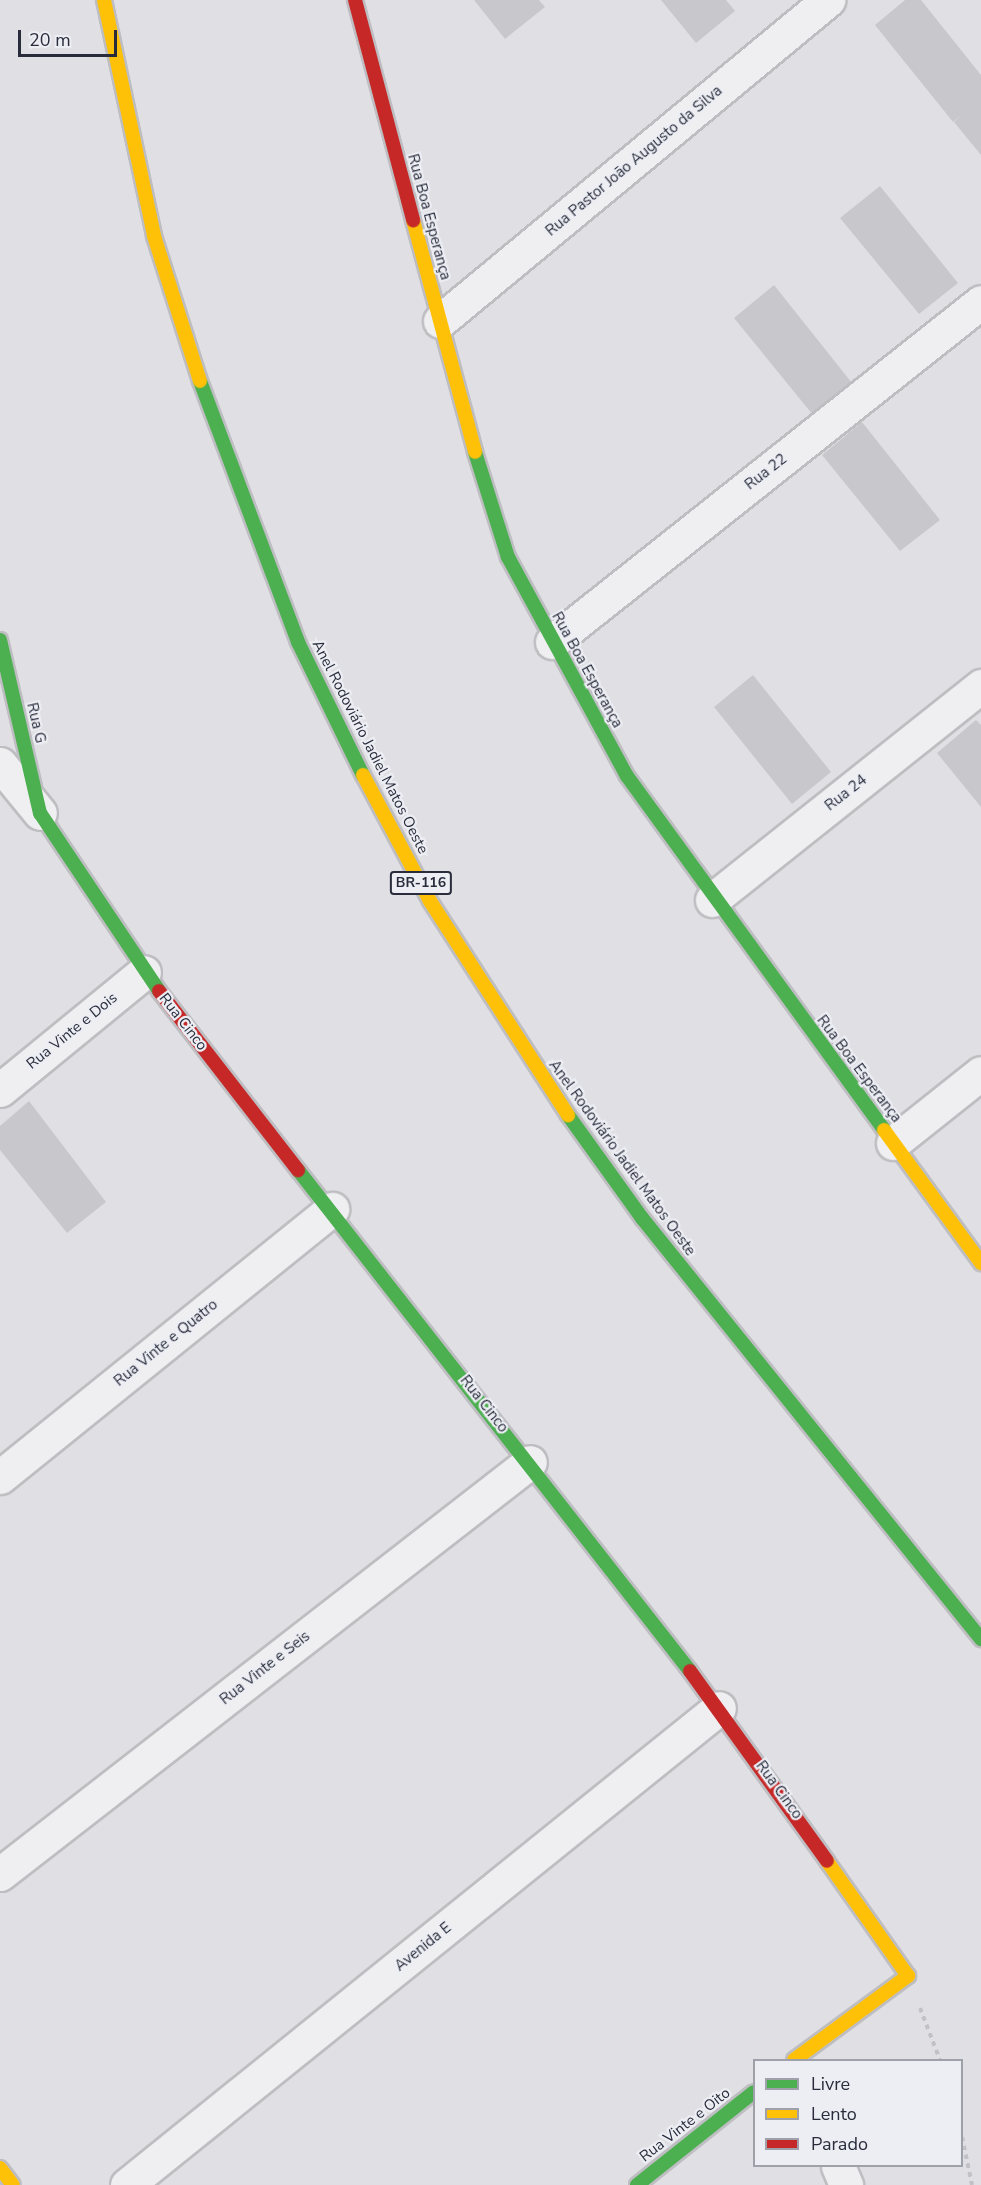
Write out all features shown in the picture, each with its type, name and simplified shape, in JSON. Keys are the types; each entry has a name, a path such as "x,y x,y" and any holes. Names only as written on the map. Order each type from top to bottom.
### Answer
{"main road":[{"name":"Anel Rodoviário Jadiel Matos Oeste","path":"104,0 154,236 201,386 298,642 359,767 430,901 544,1082 642,1218 981,1639"},
{"name":"Rua Boa Esperança","path":"355,0 440,321 508,557 552,642 627,776 712,900 981,1263"},
{"name":"Rua G","path":"0,648 40,813"},
{"name":"Rua Cinco","path":"40,813 144,972 530,1462 719,1708 908,1976"},
{"path":"797,2059 908,1976"},
{"name":"Rua Vinte e Oito","path":"637,2185 753,2092"},
{"path":"0,2168 13,2185"}],"street":[{"name":"Rua Pastor João Augusto da Silva","path":"440,321 828,0"},
{"name":"Rua 22","path":"552,642 981,302"},
{"name":"Rua 24","path":"712,900 981,686"},
{"name":"Rua Cinco","path":"0,765 40,813"},
{"name":"Rua Vinte e Dois","path":"0,1090 144,972"},
{"path":"893,1143 981,1073"},
{"name":"Rua Vinte e Quatro","path":"0,1478 332,1209"},
{"name":"Rua Vinte e Seis","path":"0,1874 530,1462"},
{"name":"Avenida E","path":"127,2185 719,1708"},
{"path":"838,2167 846,2185"}],"path":[{"path":"908,1976 939,2059"},
{"path":"963,2143 972,2185"}],"building":[{"path":"474,0 539,0 545,7 505,39"},
{"path":"661,0 726,0 735,11 696,43"},
{"path":"905,0 921,0 981,75 981,155 954,122 962,114 953,122 875,25"},
{"path":"880,186 958,283 919,314 840,218"},
{"path":"774,285 852,383 813,415 734,318"},
{"path":"862,422 940,520 900,551 822,455"},
{"path":"753,675 831,772 792,804 714,707"},
{"path":"976,720 981,725 981,807 937,753"},
{"path":"29,1101 106,1202 67,1233 0,1150 0,1126"}],"traffic: fast":[{"path":"200,381 298,642 363,775"},
{"path":"475,452 508,557 627,776 884,1130"},
{"path":"0,640 40,813 159,991"},
{"path":"568,1115 642,1218 981,1639"},
{"path":"298,1170 690,1671"},
{"path":"637,2185 753,2093"}],"traffic: slow":[{"path":"104,0 154,236 200,381"},
{"path":"413,220 475,452"},
{"path":"363,775 430,901 568,1115"},
{"path":"884,1130 981,1263"},
{"path":"795,2059 908,1976 827,1861"},
{"path":"0,2168 13,2185"}],"traffic: jam":[{"path":"355,0 413,220"},
{"path":"159,991 298,1170"},
{"path":"690,1671 827,1861"}]}
